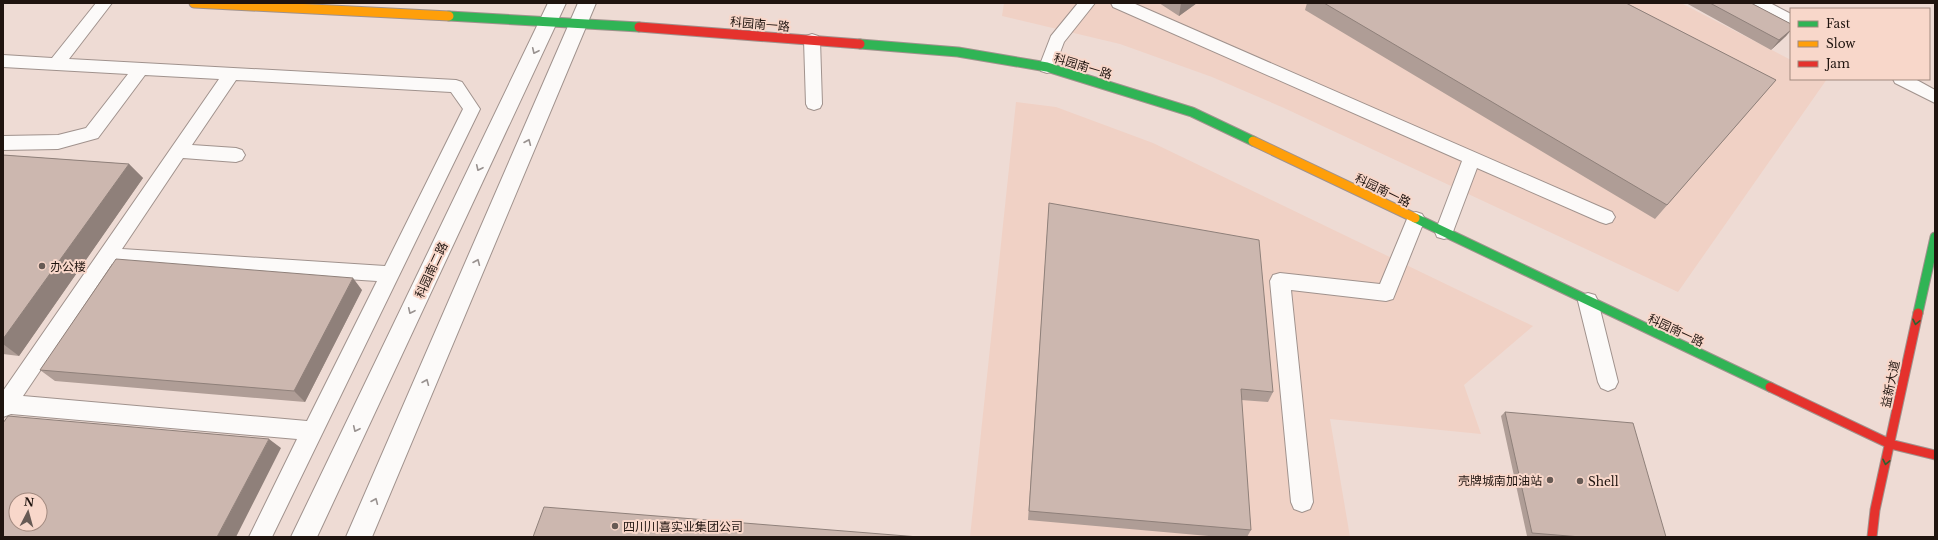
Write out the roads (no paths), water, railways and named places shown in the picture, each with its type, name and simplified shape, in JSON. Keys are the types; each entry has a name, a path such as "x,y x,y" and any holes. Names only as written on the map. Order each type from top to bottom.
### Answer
{"street":[{"name":"科园南一路","path":"194,3 583,12 812,40 958,52 1047,67 1192,112 1890,444 1935,455"},
{"name":"科园南二路","path":"304,537 553,12"},
{"path":"360,537 583,12"},
{"name":"益新大道","path":"1872,537 1875,510 1935,237"},
{"path":"1875,510 1879,537"}],"lane":[{"path":"56,64 104,3"},
{"path":"1047,67 1057,40 1088,3"},
{"path":"1119,3 1606,218"},
{"path":"1757,3 1790,20"},
{"path":"812,40 814,104"},
{"path":"3,61 456,86 472,109 260,537"},
{"path":"3,143 58,142 92,133 141,68"},
{"path":"231,74 4,406 312,431"},
{"path":"1903,80 1935,97"},
{"path":"178,151 236,155"},
{"path":"1444,232 1472,158"},
{"path":"1302,502 1280,282 1386,293 1416,219"},
{"path":"107,256 390,274"},
{"path":"1588,301 1608,382"}],"place":[{"name":"办公楼","path":"42,266"},
{"name":"壳牌城南加油站","path":"1550,480"},
{"name":"Shell","path":"1580,481"},
{"name":"四川川喜实业集团公司","path":"615,526"}]}
